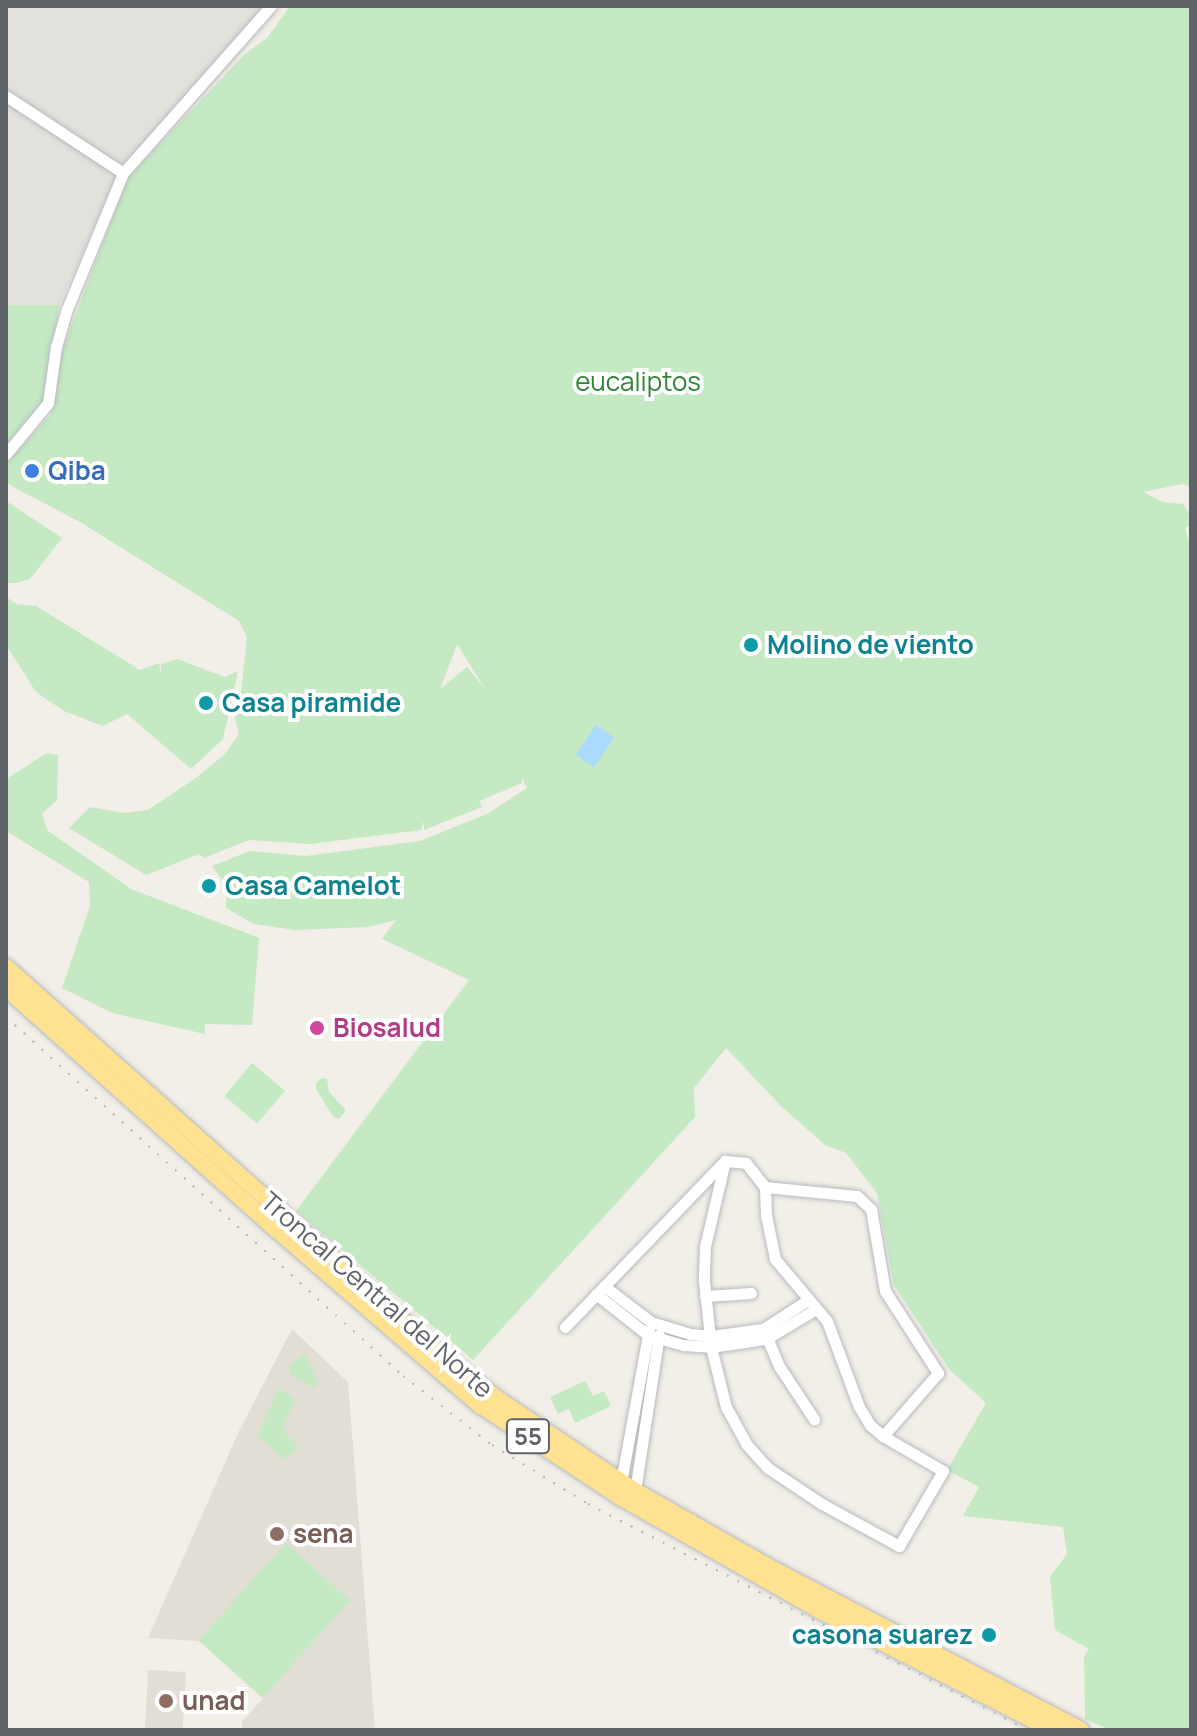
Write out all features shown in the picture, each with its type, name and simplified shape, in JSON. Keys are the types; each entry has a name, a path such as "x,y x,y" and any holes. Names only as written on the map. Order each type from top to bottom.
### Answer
{"highway":[{"name":"Troncal Central del Norte","path":"6,967 437,1351 499,1400 628,1486 767,1566 1081,1730"},
{"name":"Troncal Central del Norte","path":"6,988 277,1230 480,1405 620,1497 817,1609 1052,1730"}],"street":[{"path":"6,454 48,403 56,347 67,309 123,173 271,6"},
{"path":"6,96 123,173"},
{"path":"725,1161 746,1163 765,1187 766,1215 775,1259 834,1335 859,1407 883,1436 943,1471 899,1546 822,1504 768,1468 747,1445 726,1407 711,1342 705,1296 705,1246 725,1161"},
{"path":"565,1327 725,1161"},
{"path":"765,1187 857,1196 871,1209 885,1291 938,1373 883,1436"},
{"path":"600,1290 655,1330 711,1342 765,1334 812,1305"},
{"path":"705,1296 751,1293"},
{"path":"628,1486 655,1330"},
{"path":"765,1334 779,1366 814,1419"}],"shaded area":[{"path":"6,6 264,6 120,171 59,305 6,305"},
{"name":"sena","path":"292,1329 348,1382 375,1730 242,1730 242,1722 263,1698 199,1641 148,1638 239,1431"},
{"name":"unad","path":"148,1670 186,1672 183,1730 145,1730"}],"green space":[{"name":"eucaliptos","path":"290,6 1191,6 1191,487 1182,484 1143,492 1163,502 1183,504 1191,517 1191,524 1185,528 1191,549 1191,1730 1110,1730 1085,1719 1084,1657 1089,1649 1055,1630 1050,1577 1067,1554 1063,1527 963,1516 979,1487 947,1470 986,1403 949,1369 894,1285 877,1193 846,1153 825,1145 781,1106 726,1048 694,1088 695,1117 473,1360 296,1211 469,980 382,939 396,920 369,927 295,930 254,924 226,908 227,886 212,866 250,851 306,856 420,841 487,814 527,788 522,777 522,783 479,801 482,807 424,830 424,821 421,830 310,844 249,840 204,858 199,854 146,875 69,828 90,807 124,813 148,810 224,755 239,734 235,717 240,702 247,638 239,621 80,522 6,483 6,464 50,415 60,356 128,177 244,55 268,37","holes":["458,645 485,689 467,667 440,689"]},
{"path":"6,305 59,305 44,406 6,448"},
{"path":"6,501 62,538 30,579 17,583 6,583"},
{"path":"6,597 16,604 36,606 140,670 159,663 161,674 161,664 177,659 225,677 238,671 223,739 191,769 127,714 103,726 64,711 36,692 6,645"},
{"path":"47,753 58,755 57,800 42,814 47,830 131,889 259,938 252,1025 205,1024 205,1034 112,1013 62,988 90,906 89,882 6,831 6,779"},
{"path":"252,1063 285,1091 257,1124 224,1096"},
{"path":"322,1078 327,1079 329,1092 346,1110 339,1119 334,1118 316,1089 316,1083"},
{"path":"305,1354 318,1383 314,1388 290,1374 290,1365"},
{"path":"585,1381 593,1396 604,1391 611,1406 575,1423 569,1409 558,1414 550,1397"},
{"path":"279,1388 295,1399 282,1429 298,1447 286,1460 258,1435"},
{"path":"286,1543 350,1601 262,1698 198,1640"}],"water":[{"path":"596,725 614,737 594,767 576,755"}],"railway":[{"path":"6,1017 403,1376 492,1445 588,1504 1028,1730"}],"place":[{"name":"Qiba","path":"32,471"},
{"name":"Molino de viento","path":"751,645"},
{"name":"Casa piramide","path":"206,703"},
{"name":"Casa Camelot","path":"209,886"},
{"name":"Biosalud","path":"317,1028"},
{"name":"sena","path":"277,1534"},
{"name":"casona suarez","path":"989,1635"},
{"name":"unad","path":"166,1701"}]}
